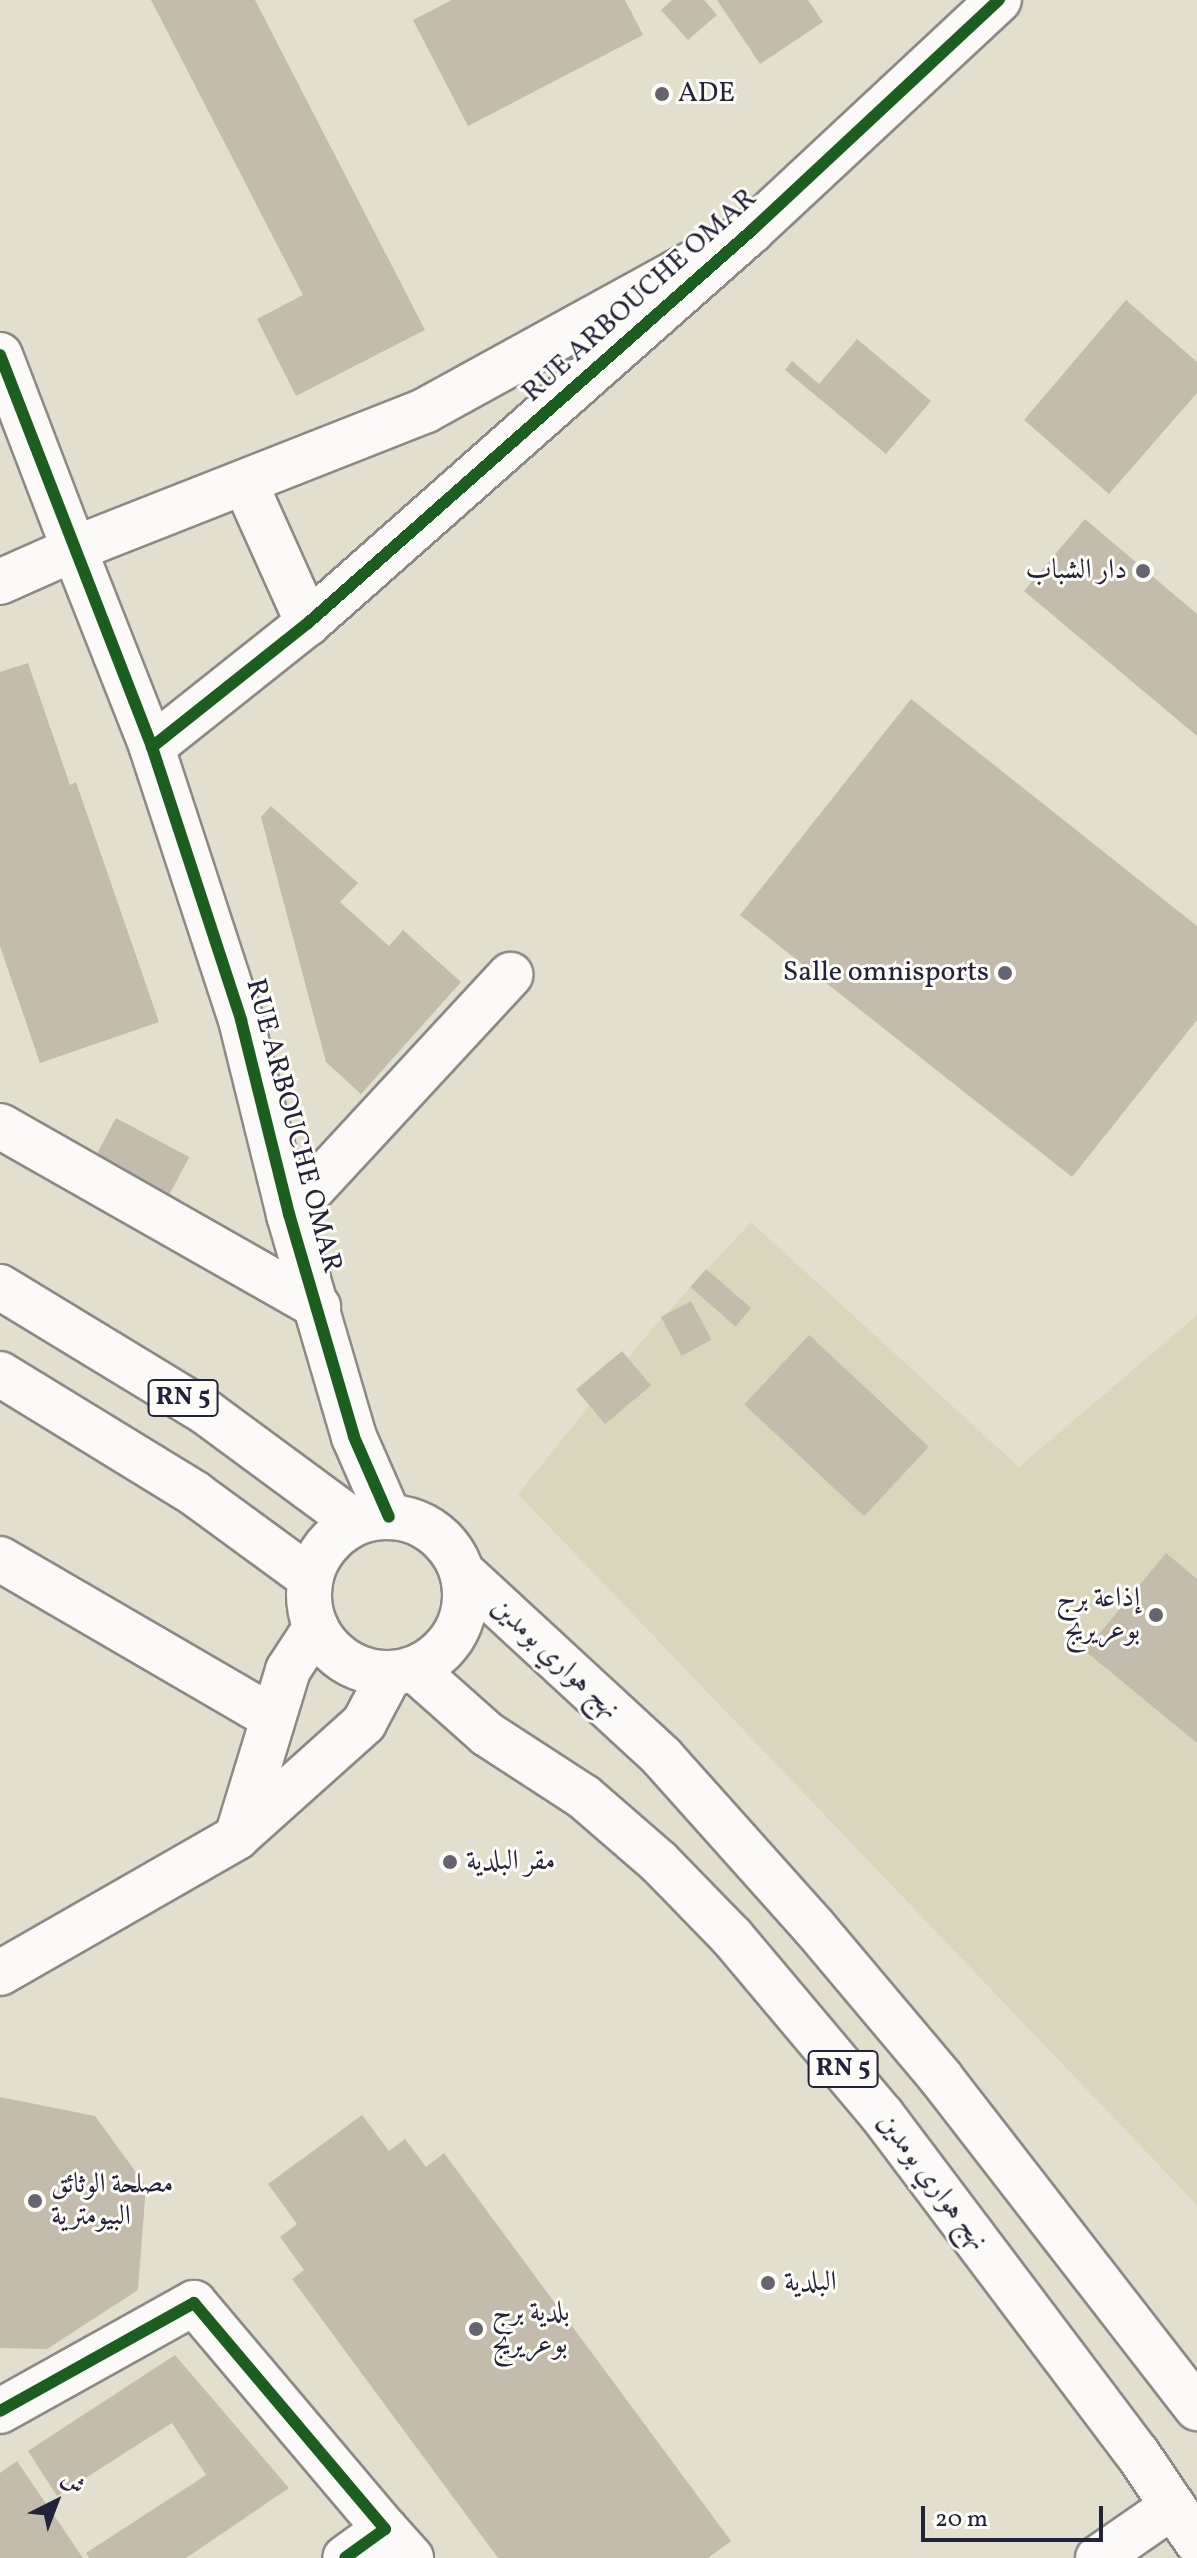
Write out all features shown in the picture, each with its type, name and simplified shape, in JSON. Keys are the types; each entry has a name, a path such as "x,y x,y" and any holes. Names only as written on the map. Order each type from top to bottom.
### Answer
{"street":[{"name":"RUE ARBOUCHE OMAR","path":"152,747 308,623 751,231 999,0"},
{"name":"RUE ARBOUCHE OMAR","path":"0,582 74,549 426,410 751,231"},
{"name":"RUE ARBOUCHE OMAR","path":"0,355 152,747 241,1020 289,1214 354,1437 372,1520"},
{"path":"245,483 308,623"},
{"path":"289,1214 510,975"},
{"path":"0,1126 318,1307"},
{"name":"RN 5","path":"0,1287 207,1413 372,1520"},
{"name":"RN 5","path":"0,1374 194,1493 310,1578"},
{"path":"372,1520 428,1527 443,1540 464,1574 466,1598 457,1632 435,1658 402,1671 346,1662 316,1627 309,1603 310,1578 319,1555 372,1520"},
{"path":"0,1559 272,1717"},
{"name":"نهج هواري بومدين","path":"464,1574 662,1757 941,2078 1197,2408"},
{"path":"237,1837 288,1670 316,1627"},
{"path":"0,1973 237,1837 364,1723 402,1671"},
{"name":"نهج هواري بومدين","path":"402,1671 487,1734 584,1797 659,1862 732,1937 882,2115 1197,2542"},
{"path":"1089,2267 1197,2365"},
{"path":"0,2411 194,2303 398,2544 345,2558"},
{"path":"1098,2558 1173,2506"}],"shaded area":[{"path":"751,1222 1019,1467 1197,1315 1197,2205 518,1494 650,1331"}],"building":[{"path":"151,0 255,0 425,330 296,396 257,319 303,295"},
{"path":"452,0 625,0 643,35 468,126 413,20"},
{"path":"672,0 704,0 717,15 688,40 661,10"},
{"path":"717,0 808,0 823,22 760,64"},
{"path":"1126,300 1197,362 1197,393 1109,494 1024,420"},
{"path":"857,339 931,401 886,454 785,370 792,361 819,384"},
{"path":"1085,519 1197,614 1197,736 1024,591"},
{"path":"28,663 70,785 76,782 159,1022 40,1063 0,946 0,672"},
{"name":"Salle omnisports","path":"911,699 1197,926 1197,1020 1072,1177 740,915"},
{"path":"271,806 358,883 340,902 389,946 403,930 461,982 361,1094 326,1062 261,817"},
{"path":"116,1118 189,1157 163,1206 90,1167"},
{"path":"706,1269 751,1308 736,1326 690,1287"},
{"path":"691,1301 712,1340 682,1356 661,1317"},
{"path":"809,1335 929,1447 864,1516 744,1404"},
{"path":"622,1351 651,1385 605,1424 576,1390"},
{"name":"إذاعة برج بوعريريج","path":"1166,1553 1197,1579 1197,1743 1085,1651"},
{"path":"0,2097 95,2116 146,2186 138,2290 47,2349 0,2348"},
{"path":"362,2115 389,2151 405,2139 426,2167 444,2153 731,2541 708,2558 498,2558 292,2279 304,2270 280,2237 297,2224 268,2184"},
{"path":"175,2355 289,2488 186,2558 89,2558 86,2553 206,2475 172,2423 57,2496 28,2451"},
{"path":"17,2461 83,2558 0,2558 0,2473"}],"cycle path":[{"path":"152,747 308,623 751,231 999,0"},
{"path":"0,355 152,747 241,1020 289,1214 354,1437 389,1517"},
{"path":"0,2411 194,2303 385,2529 345,2558"}],"place":[{"name":"ADE","path":"662,94"},
{"name":"دار الشباب","path":"1143,571"},
{"name":"Salle omnisports","path":"1005,973"},
{"name":"إذاعة برج بوعريريج","path":"1156,1615"},
{"name":"مقر البلدية","path":"450,1862"},
{"name":"مصلحة الوثائق البيومترية","path":"35,2201"},
{"name":"البلدية","path":"768,2283"},
{"name":"بلدية برج بوعريريج","path":"476,2329"}]}
